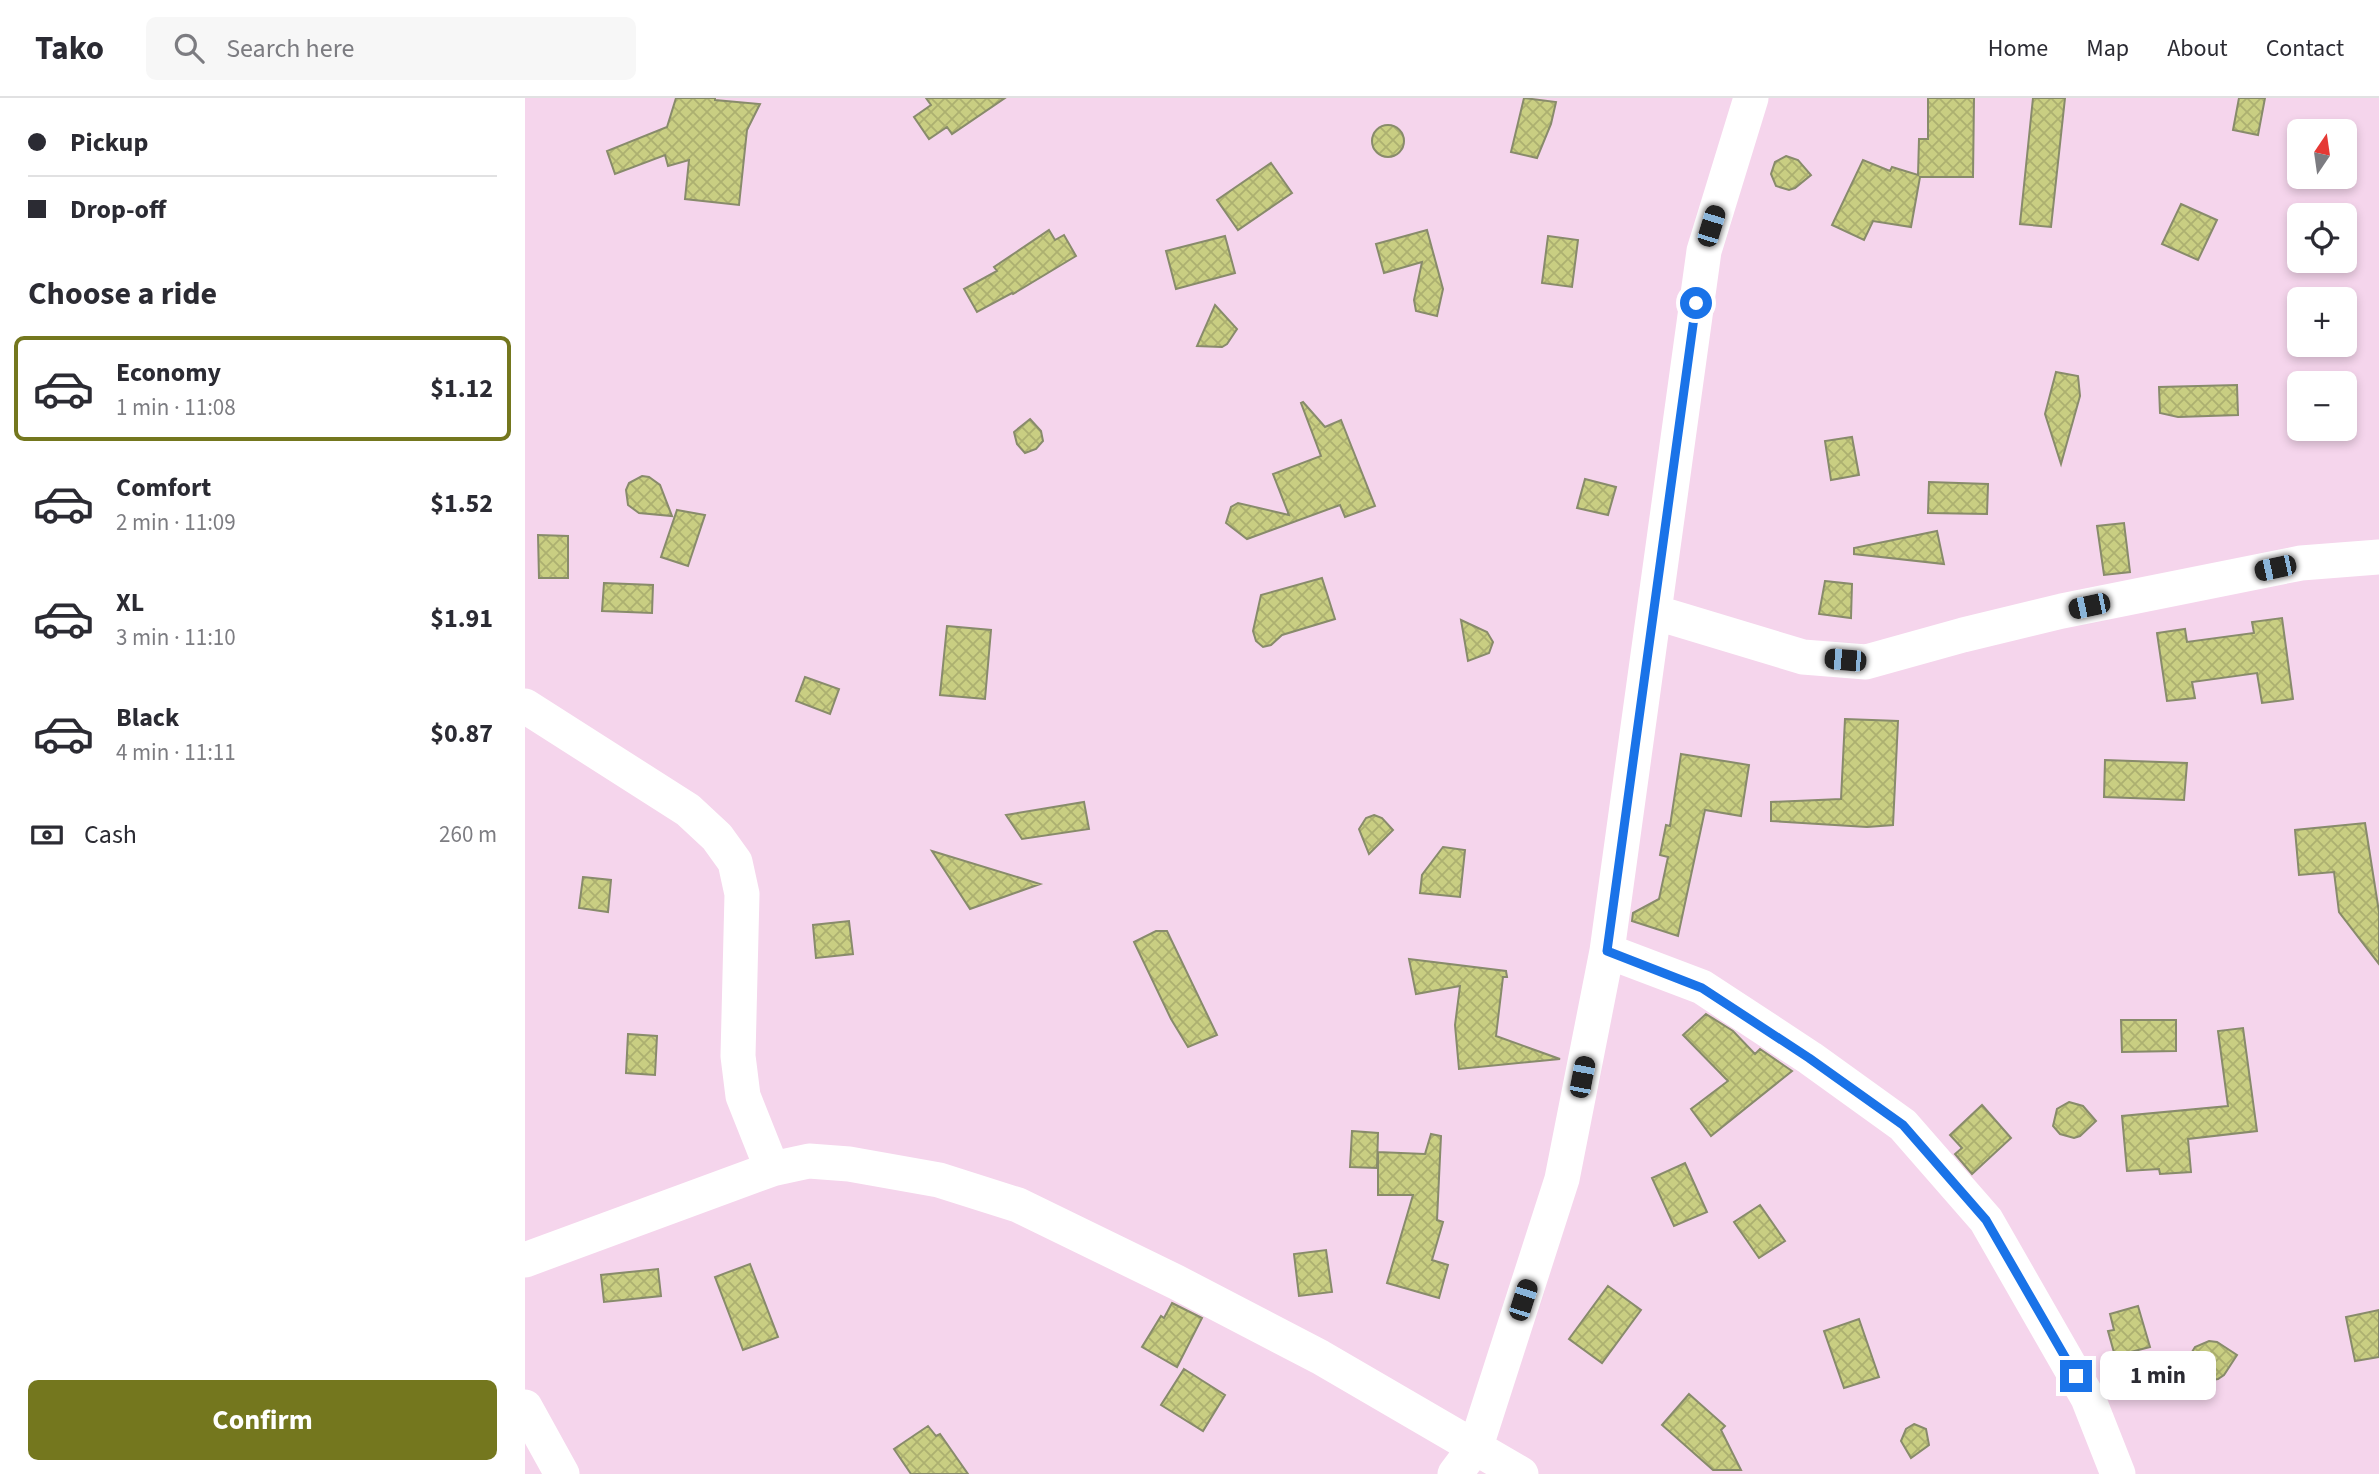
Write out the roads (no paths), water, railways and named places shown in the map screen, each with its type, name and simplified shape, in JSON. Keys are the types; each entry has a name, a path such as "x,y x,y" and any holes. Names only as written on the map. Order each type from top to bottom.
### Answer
{"street":[{"path":"1455,1474 1476,1447 1562,1179 1607,951 1703,251 1751,98"},
{"path":"1654,612 1803,657 1866,662 1963,635 2075,609 2301,563 2379,557"},
{"path":"525,706 688,810 717,837 735,862 742,894 738,1056 743,1096 772,1169"},
{"path":"1607,951 1702,988 1809,1058 1903,1125 1986,1220 2088,1398 2118,1474"},
{"path":"525,1259 772,1169 809,1161 849,1164 939,1181 1018,1205 1177,1282 1308,1350 1521,1474"},
{"path":"525,1407 562,1474"}]}
